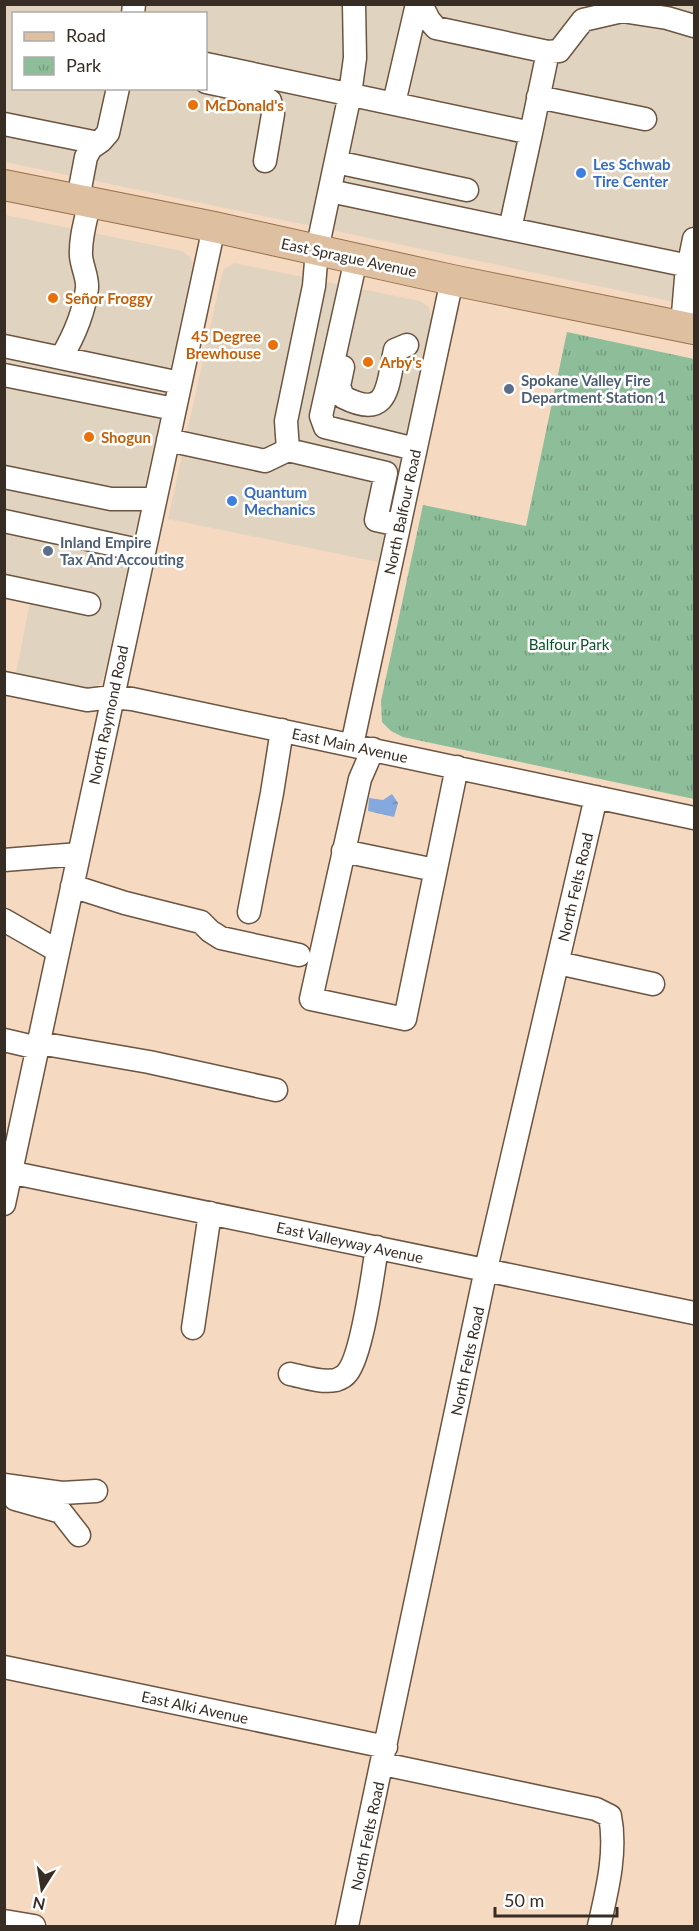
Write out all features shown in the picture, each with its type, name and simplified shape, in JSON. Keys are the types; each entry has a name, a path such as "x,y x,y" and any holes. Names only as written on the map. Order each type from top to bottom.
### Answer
{"main road":[{"name":"East Sprague Avenue","path":"4,184 214,227 452,280 688,327"}],"street":[{"path":"288,450 286,421 314,286 317,250 350,94 355,58 354,4"},
{"path":"394,104 419,4"},
{"path":"419,4 436,28 548,52 559,51 583,20 622,11 667,18 694,26"},
{"path":"510,229 548,52"},
{"path":"207,64 531,133"},
{"path":"207,82 265,96 273,107 265,161"},
{"path":"61,358 82,315 86,295 87,285 81,241 86,157 91,148 105,138 110,128 118,90"},
{"path":"538,97 645,119"},
{"path":"4,124 98,143"},
{"path":"336,162 467,190"},
{"path":"330,191 689,266"},
{"name":"North Raymond Road","path":"4,1204 8,1172 38,1045 214,227"},
{"path":"688,327 689,266 694,239"},
{"path":"356,259 321,416 325,428 415,449"},
{"name":"North Balfour Road","path":"435,870 405,1019 311,999 360,779 362,747 399,525 452,280"},
{"path":"344,316 349,336 339,386 343,397 354,403 376,404 384,398 395,350 407,345"},
{"path":"4,346 180,383"},
{"path":"4,375 174,410"},
{"path":"343,397 332,406 330,416 359,435"},
{"path":"168,440 265,461 288,450 386,473 376,520 399,525"},
{"path":"4,477 111,499 155,499"},
{"path":"4,521 143,551"},
{"path":"4,586 88,604"},
{"name":"East Main Avenue","path":"4,683 87,700 112,697 132,699 694,818"},
{"path":"249,912 282,730"},
{"path":"343,851 435,870 457,767"},
{"name":"North Felts Road","path":"347,1926 486,1269 596,797"},
{"path":"4,860 79,854"},
{"path":"72,886 125,903 201,922 221,938 299,955"},
{"path":"4,920 58,951"},
{"path":"558,963 653,984"},
{"path":"4,1040 149,1062 276,1090"},
{"name":"East Valleyway Avenue","path":"8,1172 694,1313"},
{"path":"193,1328 210,1213"},
{"path":"290,1374 325,1381 338,1379 347,1373 355,1358 361,1335 377,1247"},
{"path":"4,1485 62,1493 96,1491"},
{"path":"4,1497 61,1512 79,1535"},
{"name":"East Alki Avenue","path":"4,1667 384,1756 596,1809 610,1816 613,1831 609,1882 599,1926"},
{"path":"4,1921 34,1926"}],"shaded area":[{"path":"5,5 694,5 694,306 5,162"},
{"path":"5,215 182,251 189,256 193,264 104,676 100,684 90,688 16,673 31,597 5,591"},
{"path":"234,263 420,301 429,307 431,319 378,562 168,519 221,278 224,269"}],"green space":[{"name":"Balfour Park","path":"567,332 694,359 694,799 403,737 391,731 382,722 381,701 423,505 526,526"}],"water":[{"path":"392,794 398,803 394,817 368,811 369,798 383,800"}],"place":[{"name":"McDonald's","path":"193,105"},
{"name":"Les Schwab Tire Center","path":"581,173"},
{"name":"Señor Froggy","path":"53,298"},
{"name":"45 Degree Brewhouse","path":"273,345"},
{"name":"Arby's","path":"368,362"},
{"name":"Spokane Valley Fire Department Station 1","path":"509,389"},
{"name":"Shogun","path":"89,437"},
{"name":"Quantum Mechanics","path":"232,501"},
{"name":"Inland Empire Tax And Accouting","path":"48,551"}]}
